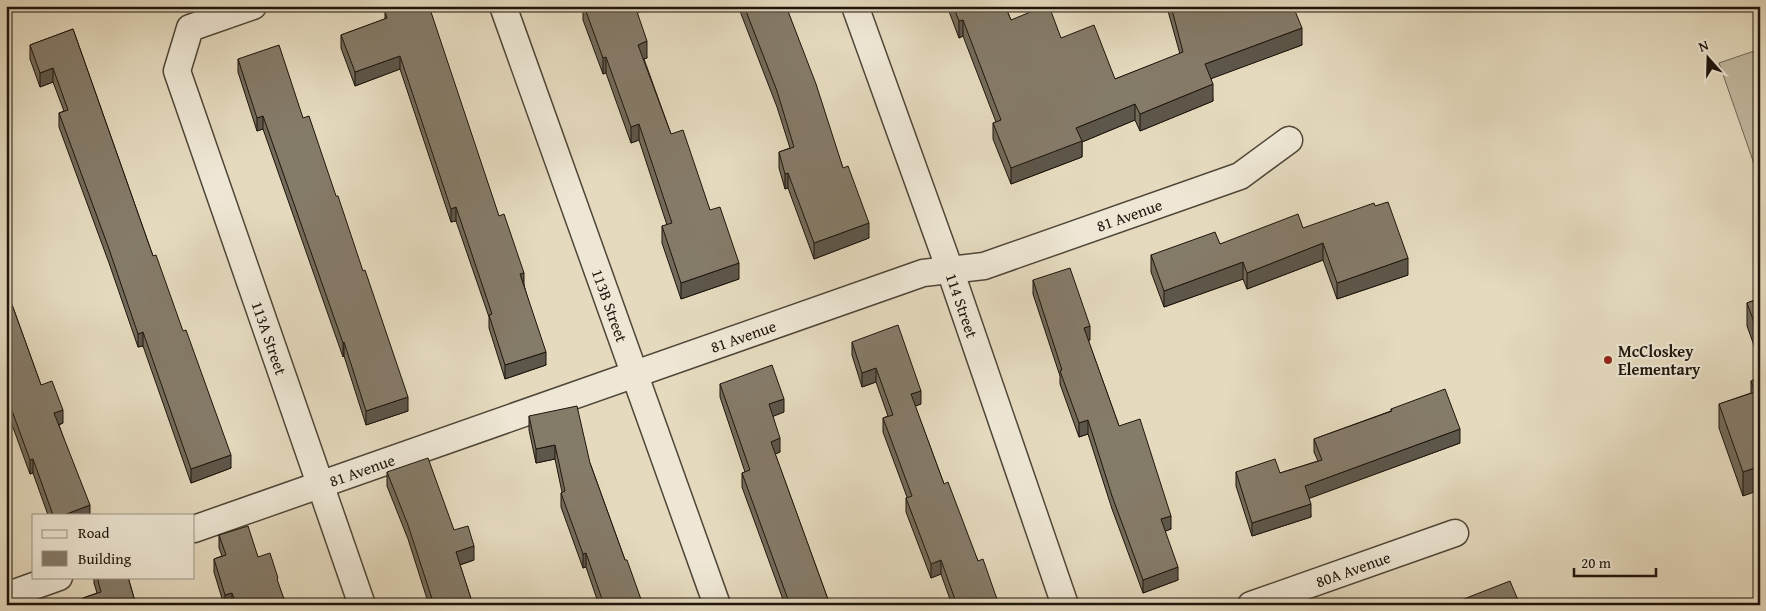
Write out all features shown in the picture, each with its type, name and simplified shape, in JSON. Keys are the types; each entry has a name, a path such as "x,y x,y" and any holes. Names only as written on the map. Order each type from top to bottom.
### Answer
{"street":[{"name":"113A Street","path":"253,6 190,28 177,71 362,605"},
{"name":"113B Street","path":"503,6 717,605"},
{"name":"114 Street","path":"855,6 950,270 1065,605"},
{"name":"81 Avenue","path":"195,530 923,273 984,266 1240,176 1289,140"},
{"name":"80A Avenue","path":"1251,605 1454,533"},
{"path":"6,596 56,578"}],"shaded area":[{"path":"1760,49 1760,181 1719,63"}],"building":[{"path":"402,6 429,6 499,216 504,214 524,273 520,274 546,352 505,365 489,315 492,314 456,207 451,209 400,56 355,72 341,35 387,18 385,12"},
{"path":"584,6 635,6 647,41 638,45 671,134 683,130 710,210 720,207 739,263 681,283 662,226 672,223 639,124 631,127 606,57 603,58"},
{"path":"744,6 786,6 816,84 843,168 848,166 869,223 814,243 788,173 785,174 779,152 794,147 777,91"},
{"path":"953,6 1005,6 1011,20 1049,6 1061,38 1094,25 1115,79 1183,52 1171,6 1293,6 1302,28 1205,64 1213,84 1140,114 1135,104 1076,128 1082,141 1011,168 993,123 1001,120 963,20 959,21"},
{"path":"73,29 153,256 156,255 183,331 186,330 231,455 191,469 143,332 138,334 59,113 68,110 53,68 40,73 30,45"},
{"path":"279,45 303,118 309,116 363,271 365,270 408,397 366,411 344,342 263,116 257,118 238,59"},
{"path":"1388,202 1408,258 1337,283 1323,243 1247,273 1243,262 1164,291 1151,255 1215,232 1220,244 1298,214 1303,228 1374,203 1375,206"},
{"path":"1070,268 1090,326 1084,328 1119,426 1140,419 1171,516 1161,519 1178,567 1143,580 1112,496 1088,420 1079,423 1060,371 1062,370 1033,280"},
{"path":"6,288 41,385 52,381 63,410 54,413 90,505 67,514 53,514 33,459 30,460 6,390"},
{"path":"1760,298 1760,338 1747,303"},
{"path":"898,325 921,391 911,394 944,484 948,482 978,561 983,559 999,605 957,605 941,560 931,564 906,498 912,496 883,418 893,415 876,368 862,373 852,342"},
{"path":"772,365 784,399 769,404 780,438 771,442 830,605 790,605 742,473 750,470 720,384"},
{"path":"1760,377 1760,466 1743,472 1719,404 1755,392 1751,381"},
{"path":"1445,389 1460,429 1305,486 1311,504 1252,523 1236,472 1275,459 1280,473 1322,460 1314,439 1392,411 1391,409"},
{"path":"577,406 590,463 643,605 604,605 586,553 583,554 561,493 565,491 555,445 536,449 529,416"},
{"path":"428,458 454,530 468,526 474,546 456,552 473,605 434,605 408,525 387,472"},
{"path":"248,526 258,557 270,553 286,605 236,605 232,593 225,595 214,559 226,555 219,535"},
{"path":"97,578 128,578 136,605 85,605 83,598 101,592"},
{"path":"1510,581 1520,605 1454,605 1457,604 1456,602"}],"place":[{"name":"McCloskey Elementary","path":"1608,360"}]}
